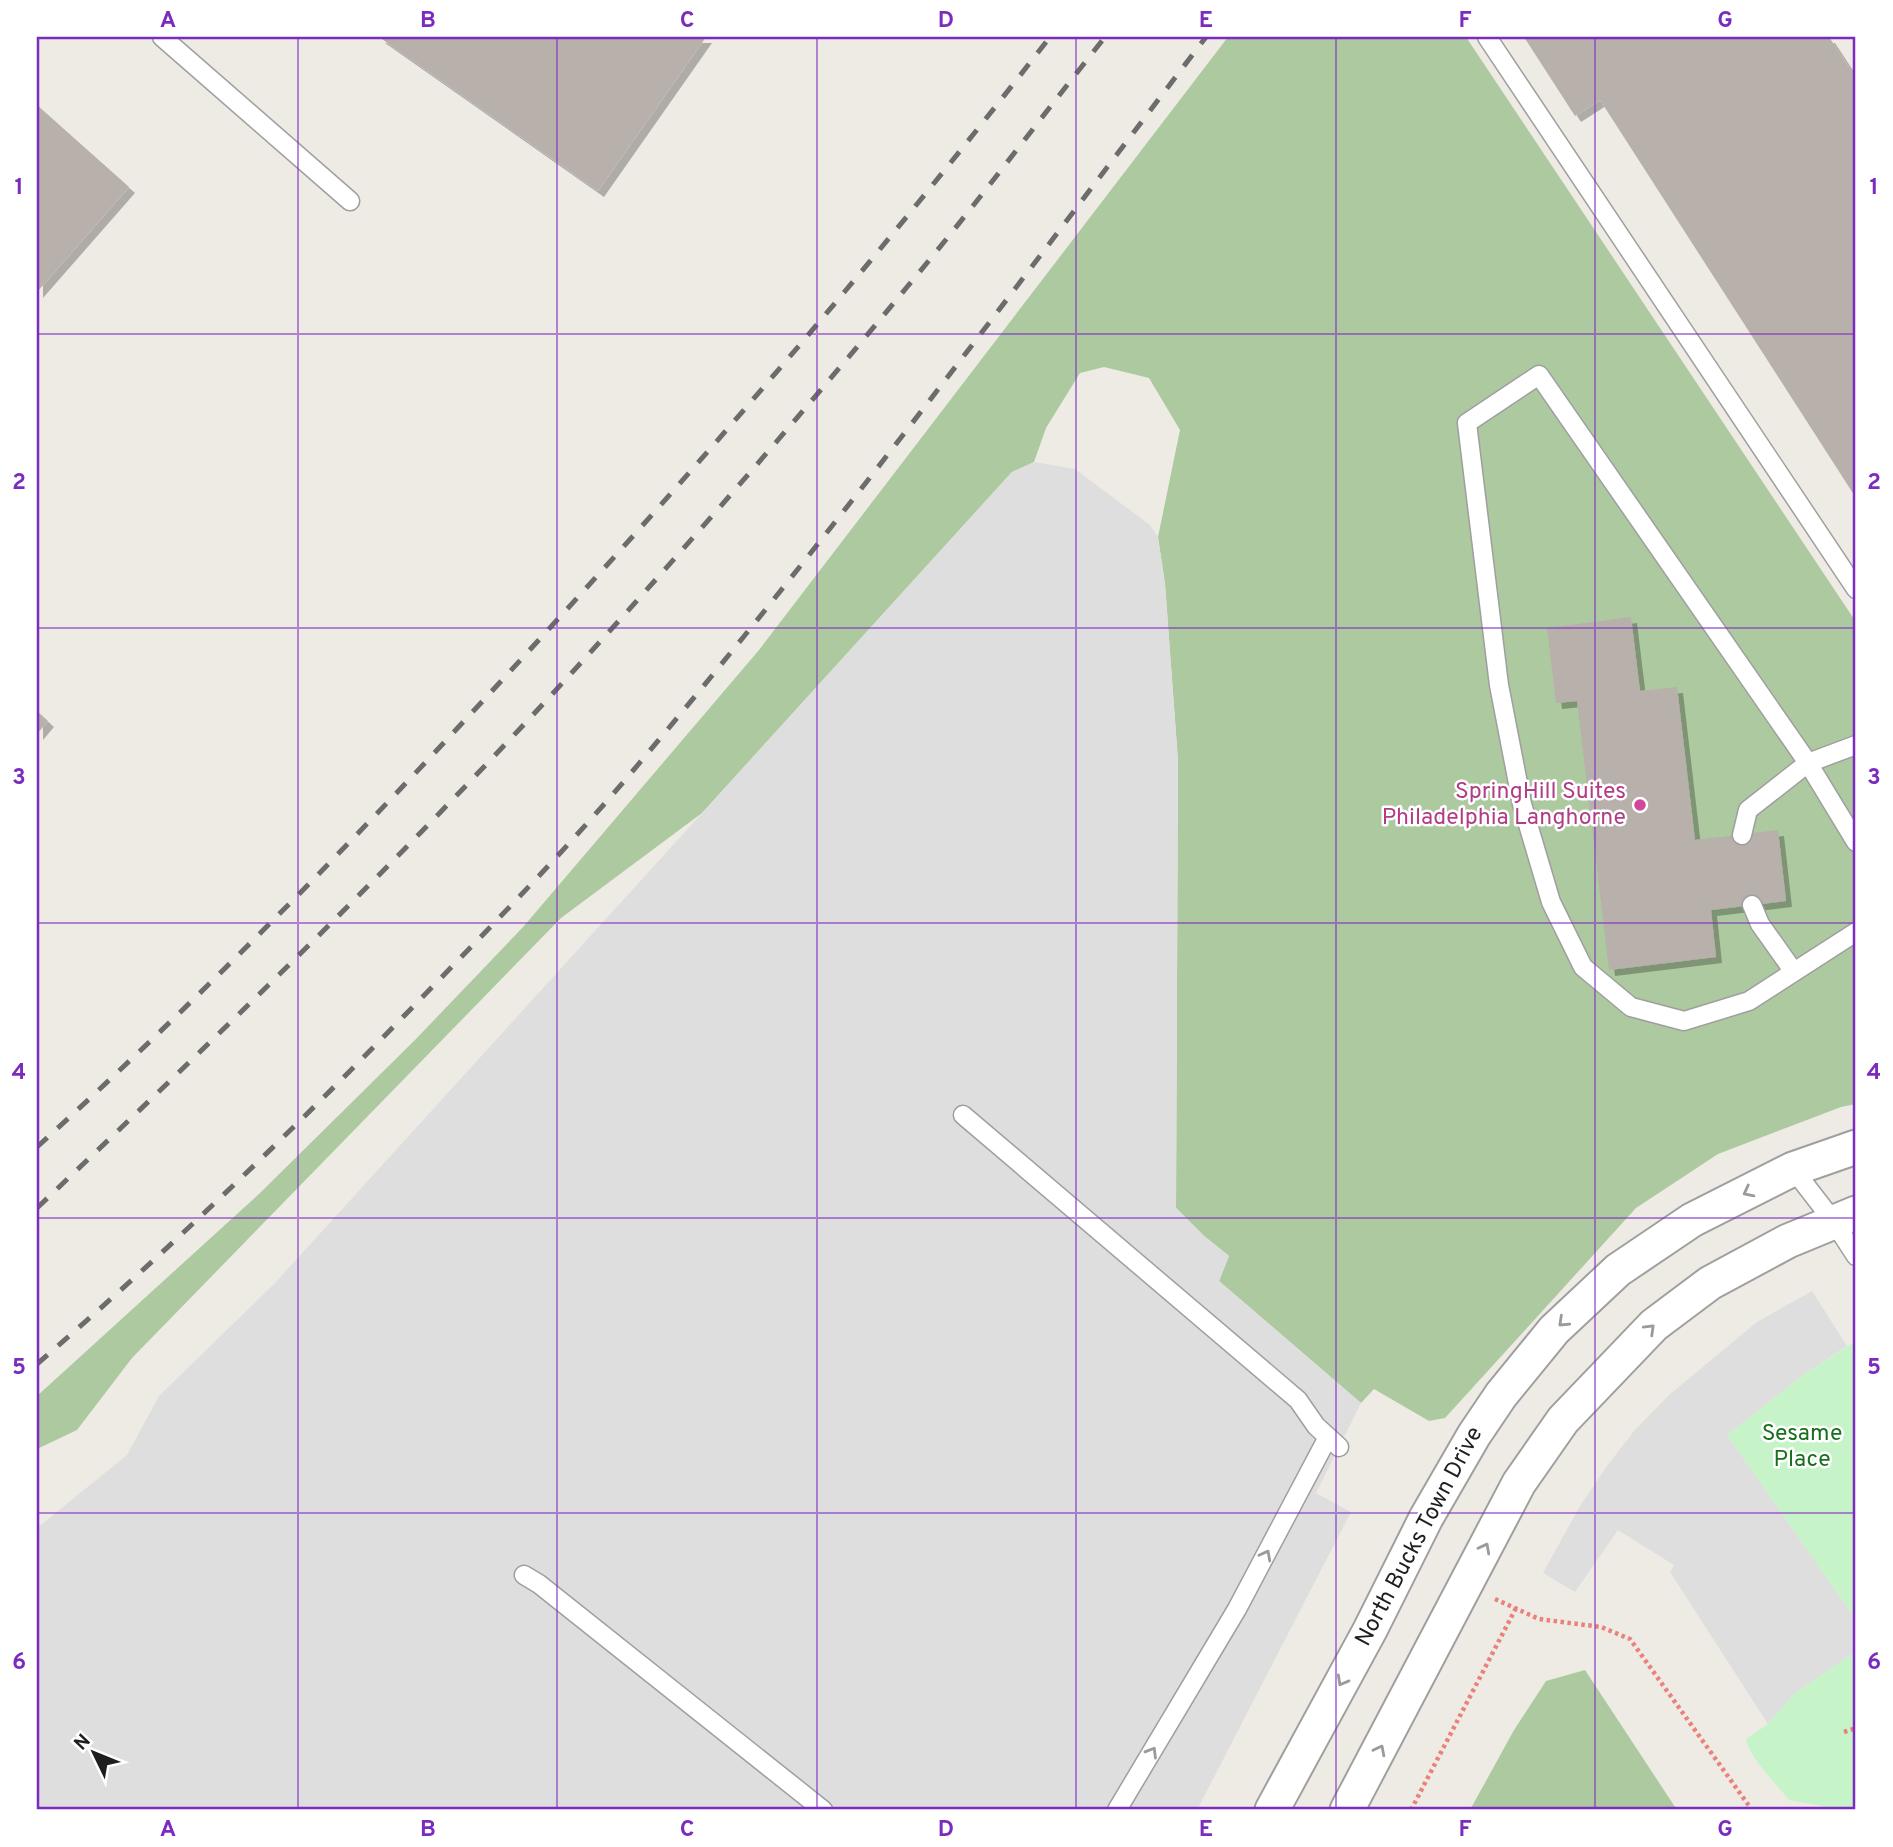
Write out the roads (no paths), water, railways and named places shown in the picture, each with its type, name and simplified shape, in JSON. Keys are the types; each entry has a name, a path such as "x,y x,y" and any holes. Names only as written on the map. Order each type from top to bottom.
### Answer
{"street":[{"name":"North Bucks Town Drive","path":"1272,1810 1370,1630 1426,1518 1474,1435 1508,1386 1554,1330 1618,1270 1692,1220 1793,1169 1856,1147"},
{"path":"1347,1810 1519,1483 1545,1442 1563,1420 1654,1325 1710,1283 1788,1241 1845,1218"}],"lane":[{"path":"162,37 349,201"},
{"path":"1487,37 1856,589"},
{"path":"1856,842 1808,763 1539,375 1467,423 1499,685 1521,804 1551,902 1583,967 1632,1007 1684,1021 1749,1001 1856,932"},
{"path":"1742,835 1748,810 1808,763 1856,745"},
{"path":"1752,905 1760,924 1794,972"},
{"path":"964,1115 1298,1400 1316,1426 1334,1442 1289,1511 1237,1609 1117,1810"},
{"path":"1793,1169 1845,1218 1856,1256"},
{"path":"524,1575 539,1584 823,1810"}],"railway":[{"path":"37,1147 169,1023 298,895 547,631 804,339 929,189 1050,37"},
{"path":"37,1208 306,948 567,678 654,582 866,337 1105,37"},
{"path":"37,1364 191,1226 291,1130 489,928 592,817 715,672 858,492 1206,37"}],"place":[{"name":"SpringHill Suites Philadelphia Langhorne","path":"1640,805"}],"park label":[{"name":"Sesame Place","path":"1802,1447"}]}
